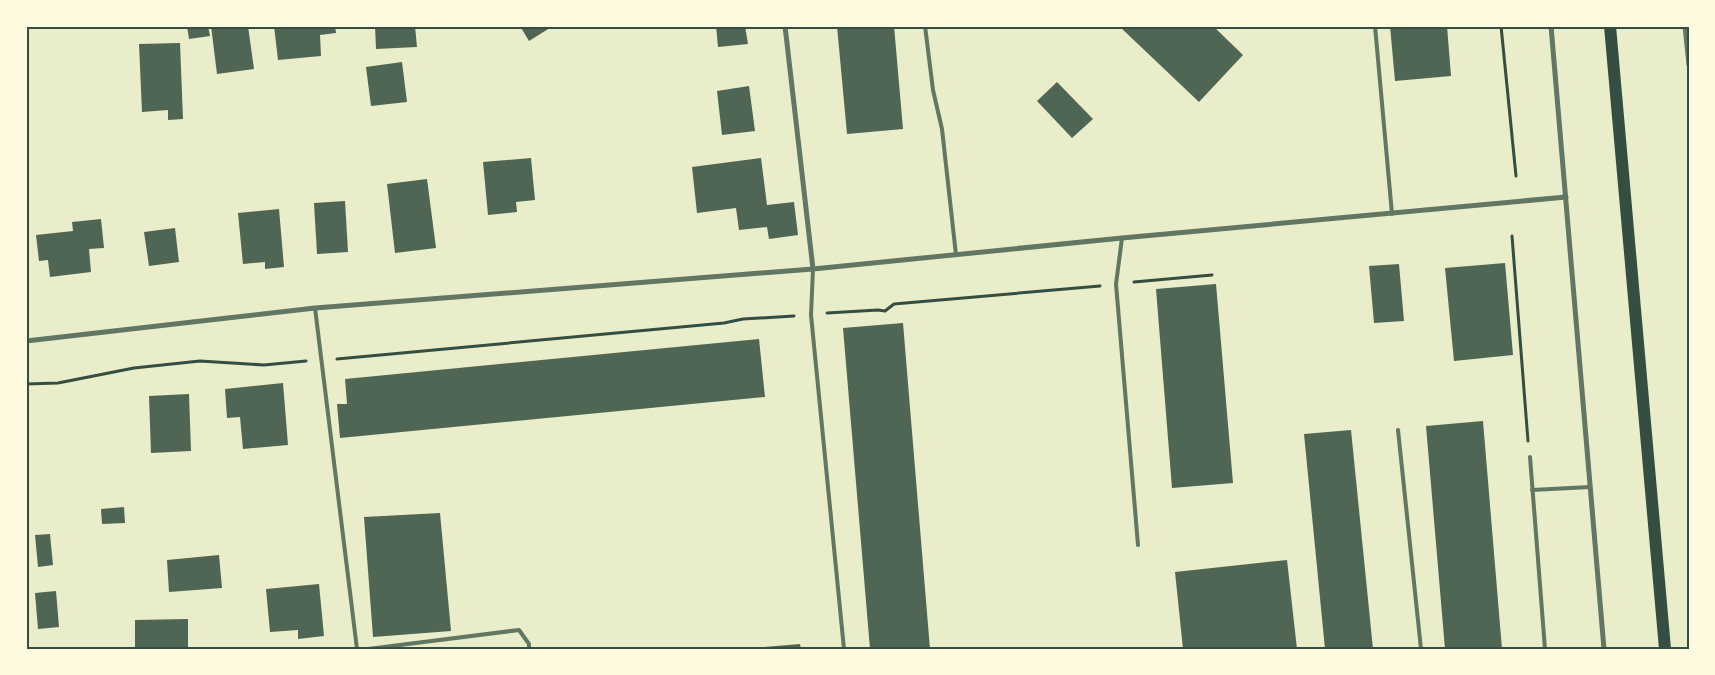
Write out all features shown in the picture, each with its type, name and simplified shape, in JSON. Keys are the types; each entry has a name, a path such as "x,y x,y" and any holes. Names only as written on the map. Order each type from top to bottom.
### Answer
{"main road":[{"path":"1610,27 1664,649"}],"street":[{"path":"785,26 813,269"},
{"path":"1551,26 1604,649"},
{"path":"1685,26 1689,65"},
{"path":"26,341 315,308 813,269 1566,197"}],"lane":[{"path":"925,26 933,90 942,129 956,256"},
{"path":"1375,26 1392,214"},
{"path":"1122,238 1116,284 1138,545"},
{"path":"813,269 811,315 844,649"},
{"path":"315,308 357,649"},
{"path":"1398,430 1421,649"},
{"path":"1530,456 1545,649"},
{"path":"1532,490 1590,487"},
{"path":"368,649 520,630 529,644 529,649"}],"path":[{"path":"1501,26 1516,176"},
{"path":"1512,236 1530,456"},
{"path":"26,384 58,383 134,368 200,361 264,365 714,324 743,319 885,311 894,304 1212,275"}],"building":[{"path":"187,26 208,26 210,36 189,39"},
{"path":"211,26 248,26 254,69 217,74"},
{"path":"274,26 335,26 336,33 320,35 321,56 278,60"},
{"path":"375,26 415,26 417,47 376,49"},
{"path":"520,26 553,26 529,41"},
{"path":"716,26 745,26 748,44 718,47"},
{"path":"837,26 894,26 903,129 847,134"},
{"path":"1119,26 1213,26 1243,55 1199,102"},
{"path":"1390,26 1447,26 1451,76 1395,81"},
{"path":"180,43 183,119 168,120 168,110 142,112 139,44"},
{"path":"402,62 407,102 371,106 366,67"},
{"path":"1057,82 1093,119 1072,138 1037,101"},
{"path":"749,86 755,131 722,135 717,91"},
{"path":"531,158 535,200 516,202 517,212 488,215 483,162"},
{"path":"761,158 767,205 794,202 798,235 769,239 767,227 739,230 736,208 697,213 692,167"},
{"path":"427,179 436,248 395,253 387,184"},
{"path":"345,201 348,252 317,254 314,203"},
{"path":"279,209 284,267 265,269 265,262 243,264 238,213"},
{"path":"101,219 104,248 89,249 91,272 50,277 48,260 39,261 36,235 73,231 72,222"},
{"path":"175,228 179,262 149,266 144,232"},
{"path":"1505,263 1513,355 1454,361 1445,268"},
{"path":"1399,264 1404,321 1374,323 1369,266"},
{"path":"1216,284 1233,483 1172,488 1156,289"},
{"path":"903,323 930,649 870,649 843,328"},
{"path":"759,339 765,397 340,438 337,404 347,404 345,379"},
{"path":"283,383 288,445 243,449 240,417 227,418 225,389"},
{"path":"189,394 191,451 151,453 149,396"},
{"path":"1483,421 1502,649 1445,649 1426,426"},
{"path":"1351,430 1373,649 1325,649 1304,434"},
{"path":"124,507 125,523 102,524 101,509"},
{"path":"440,513 451,631 373,637 364,517"},
{"path":"50,534 53,565 38,567 35,535"},
{"path":"219,555 222,588 169,592 167,560"},
{"path":"1287,560 1297,649 1183,649 1175,572"},
{"path":"319,584 324,636 298,639 298,630 270,632 266,589"},
{"path":"56,591 59,627 38,629 35,593"},
{"path":"188,619 188,649 135,649 135,620"},
{"path":"800,644 801,649 765,649 764,647"}]}
